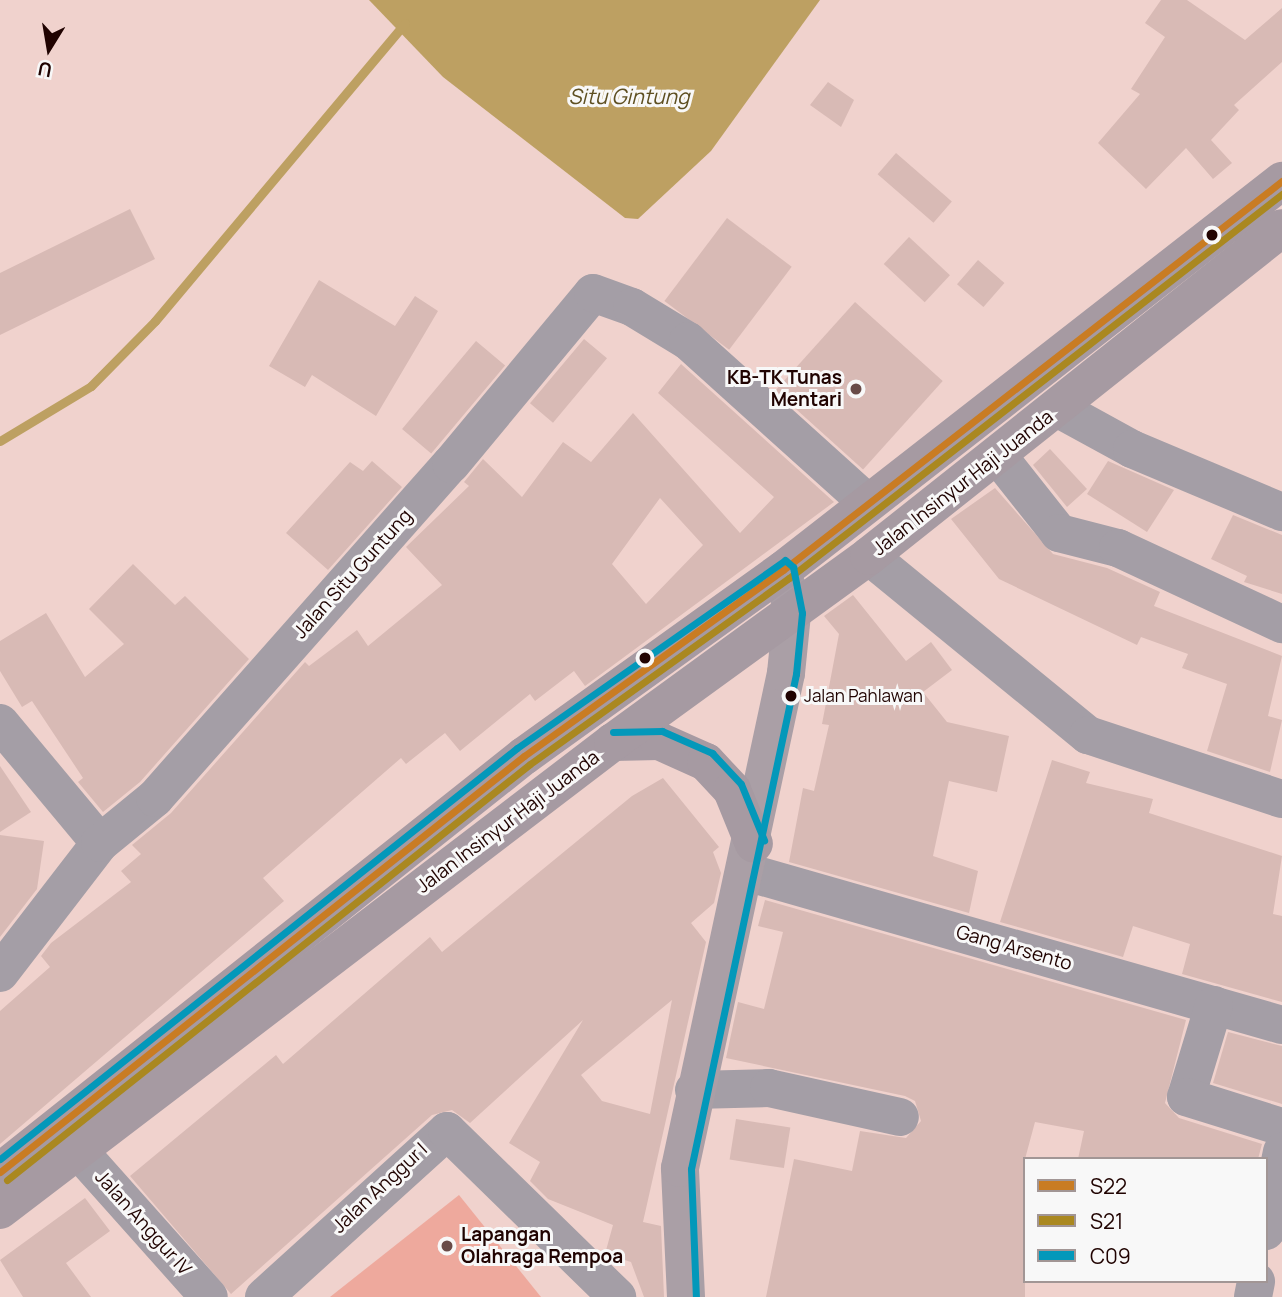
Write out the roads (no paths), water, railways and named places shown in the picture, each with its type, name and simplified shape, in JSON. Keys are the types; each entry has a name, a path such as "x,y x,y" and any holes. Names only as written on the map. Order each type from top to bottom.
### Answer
{"highway":[{"name":"Jalan Insinyur Haji Juanda","path":"0,1172 524,756 783,570 1282,181"},
{"name":"Jalan Insinyur Haji Juanda","path":"0,1210 613,742 869,556 1059,409 1282,228"},
{"path":"613,742 659,741 706,762 732,790 750,858"}],"main road":[{"path":"685,1297 680,1168 694,1090 750,858 792,614 783,570"}],"street":[{"name":"Jalan Situ Guntung","path":"0,973 100,843 155,798 451,464 593,293 632,307 688,341 867,502"},
{"path":"1059,409 1132,449 1282,513"},
{"path":"998,456 1059,533 1118,548 1282,624"},
{"path":"869,556 1088,735 1282,799"},
{"path":"0,723 100,843"},
{"name":"Gang Arsento","path":"750,858 1282,1025"},
{"path":"1214,1005 1186,1097 1282,1127"},
{"path":"694,1090 769,1088 900,1117"},
{"name":"Jalan Anggur I","path":"264,1297 447,1131 617,1297"},
{"name":"Jalan Anggur IV","path":"77,1149 209,1297"},
{"path":"1268,1221 1282,1153"}],"water":[{"name":"Situ Gintung","path":"369,0 820,0 711,151 638,219 625,218 443,77"}],"waterway":[{"path":"0,441 91,386 155,321 405,23"}],"place":[{"name":"KB-TK Tunas Mentari","path":"856,389"},
{"name":"Jalan Pahlawan","path":"791,696"},
{"name":"Lapangan Olahraga Rempoa","path":"447,1246"}]}
